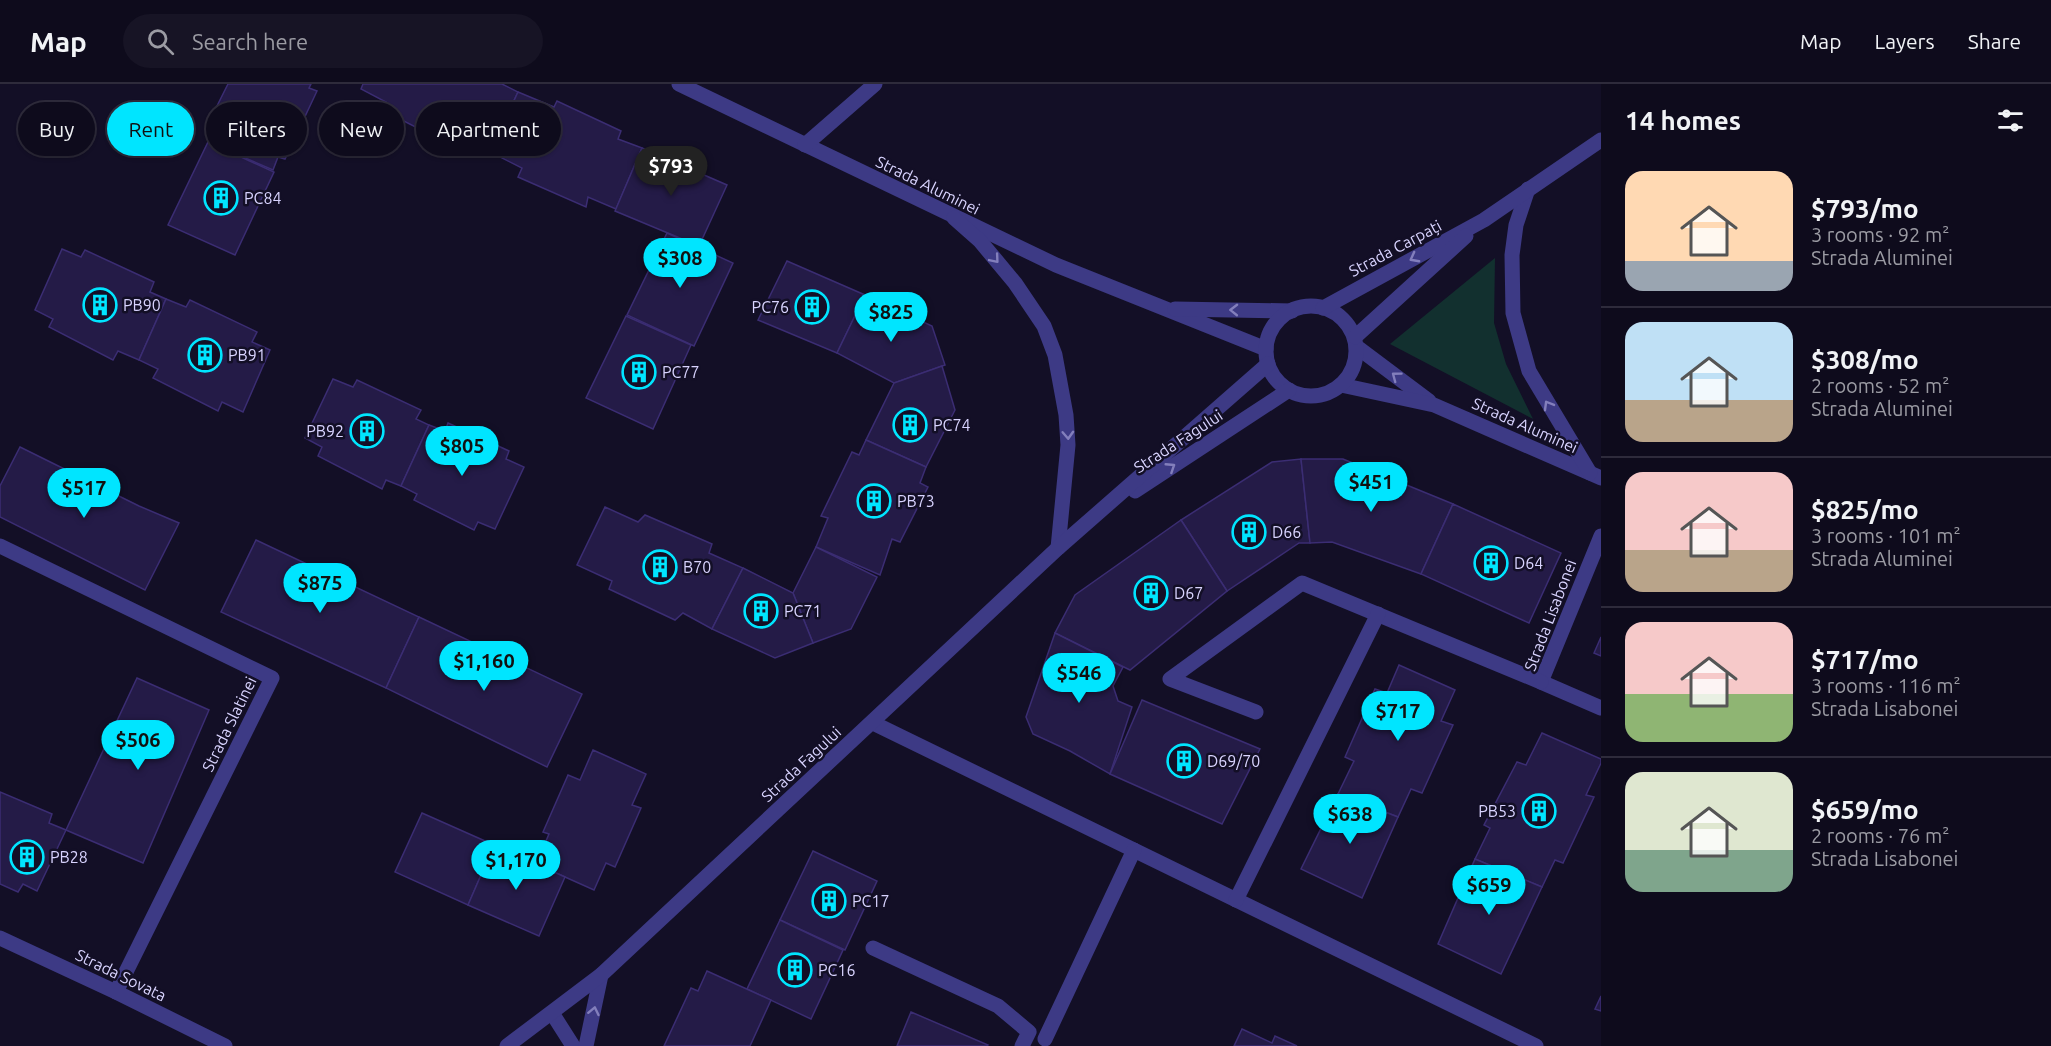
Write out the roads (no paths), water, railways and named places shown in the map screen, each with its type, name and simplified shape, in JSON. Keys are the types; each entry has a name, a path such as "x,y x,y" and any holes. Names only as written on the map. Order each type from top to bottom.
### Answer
{"street":[{"name":"Strada Aluminei","path":"679,84 954,218 1056,265 1166,308 1267,356"},
{"path":"805,145 875,84"},
{"name":"Strada Carpați","path":"1323,308 1484,220 1601,140"},
{"path":"1528,189 1516,225 1512,255 1513,313 1529,371 1595,475"},
{"path":"954,218 980,242 1015,283 1044,326 1055,355 1066,415 1068,445 1058,548"},
{"name":"Strada Carpați","path":"1356,342 1484,220"},
{"path":"1267,356 1273,375 1289,390 1304,396 1331,393 1341,385 1354,368 1356,342 1348,324 1337,314 1323,308 1302,307 1292,311"},
{"name":"Strada Aluminei","path":"1166,308 1292,311"},
{"name":"Strada Fagului","path":"507,1046 601,975 1267,356 1269,337 1274,326 1292,311"},
{"name":"Strada Aluminei","path":"1356,342 1434,405"},
{"name":"Strada Aluminei","path":"1341,385 1434,405 1595,475"},
{"name":"Strada Fagului","path":"1087,522 1289,390"},
{"name":"Strada Lisabonei","path":"1601,536 1541,682 1601,708"},
{"name":"Strada Slatinei","path":"0,546 272,678 116,992"},
{"path":"1256,712 1170,680 1302,584 1541,682"},
{"path":"1236,900 1378,614"},
{"path":"873,723 1536,1046"},
{"path":"873,948 998,1006 1029,1032 1051,1043 1134,849"},
{"name":"Strada Sovata","path":"0,938 225,1046"},
{"path":"586,1046 601,975"},
{"path":"552,1013 573,1046"},
{"name":"Strada Fagului","path":"522,1046 534,1027"},
{"path":"1022,1046 1029,1032"}],"place":[{"name":"PC84","path":"221,198"},
{"name":"PB90","path":"100,305"},
{"name":"PC76","path":"812,307"},
{"name":"PB91","path":"205,355"},
{"name":"PC77","path":"639,372"},
{"name":"PC74","path":"910,425"},
{"name":"PB92","path":"367,431"},
{"name":"PB73","path":"874,501"},
{"name":"D66","path":"1249,532"},
{"name":"D64","path":"1491,563"},
{"name":"B70","path":"660,567"},
{"name":"D67","path":"1151,593"},
{"name":"PC71","path":"761,611"},
{"name":"D69/70","path":"1184,761"},
{"name":"PB53","path":"1539,811"},
{"name":"PB28","path":"27,857"},
{"name":"PC17","path":"829,901"},
{"name":"PC16","path":"795,970"}]}
